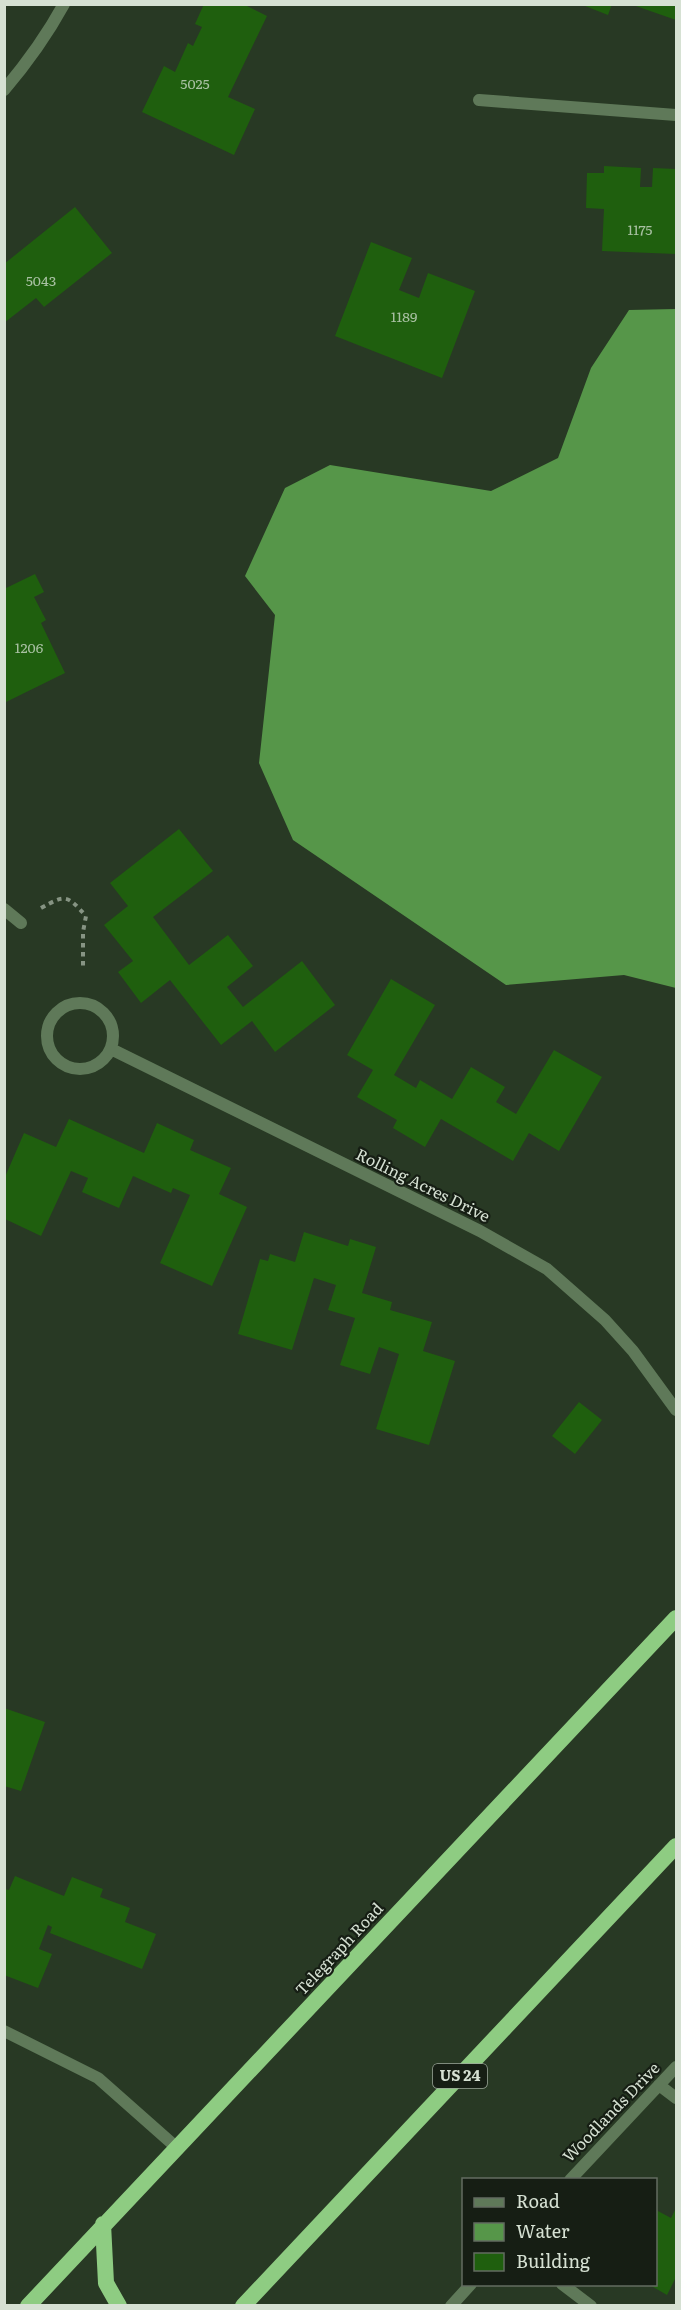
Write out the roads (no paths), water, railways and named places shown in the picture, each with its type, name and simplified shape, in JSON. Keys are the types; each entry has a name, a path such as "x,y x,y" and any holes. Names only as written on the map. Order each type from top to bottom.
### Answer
{"highway":[{"name":"Telegraph Road","path":"28,2306 103,2223 676,1618"},
{"name":"US 24","path":"243,2306 676,1846"},
{"path":"103,2223 106,2283 119,2306"}],"street":[{"path":"4,90 23,69 51,28 64,4"},
{"path":"479,100 676,116"},
{"path":"4,909 21,923"},
{"path":"87,1004 98,1008 112,1026 111,1049 105,1059 96,1066 73,1069 62,1064 48,1046 49,1023 55,1013 68,1005 87,1004"},
{"name":"Rolling Acres Drive","path":"111,1049 480,1231 547,1269 605,1320 633,1351 676,1410"},
{"path":"4,2031 98,2078 176,2147"},
{"name":"Woodlands Drive","path":"572,2178 676,2067"},
{"path":"659,2085 676,2098"},
{"path":"451,2306 469,2286"},
{"path":"565,2286 591,2306"}],"water":[{"path":"676,309 676,988 624,975 506,985 293,840 259,763 275,615 245,576 285,488 330,465 491,491 558,458 591,368 629,310"}]}
